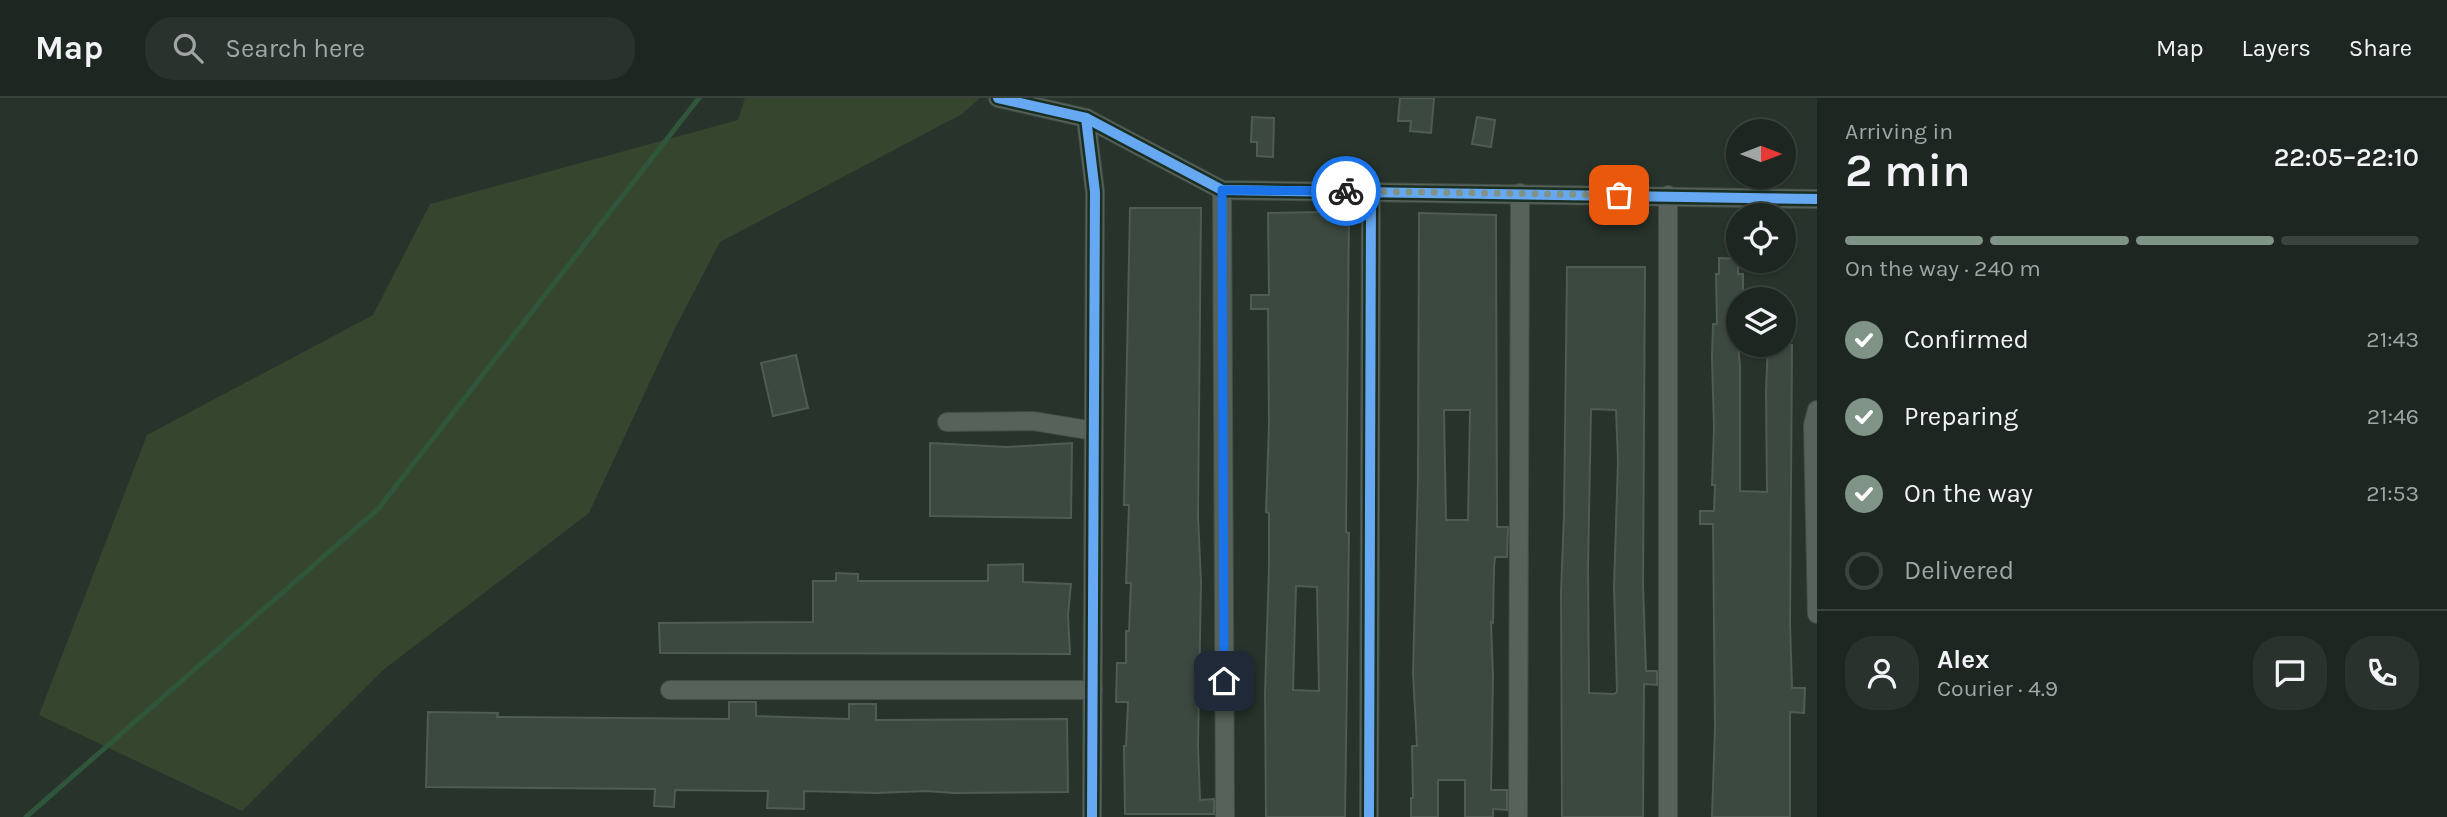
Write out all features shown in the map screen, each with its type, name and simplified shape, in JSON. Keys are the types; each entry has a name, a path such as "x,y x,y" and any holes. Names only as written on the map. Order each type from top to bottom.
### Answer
{"street":[{"path":"998,98 1086,118 1222,190 1817,199"},
{"path":"1086,118 1095,192 1092,817"},
{"path":"1222,190 1225,817"},
{"path":"1368,817 1371,192"},
{"path":"1518,817 1520,193"},
{"path":"1668,195 1668,817"},
{"path":"1817,410 1813,425 1817,614"},
{"path":"947,422 1033,421 1094,431"},
{"path":"670,690 1093,690"}],"green space":[{"path":"745,98 980,98 962,114 720,242 675,328 589,513 383,670 242,811 39,715 147,435 373,315 430,204 738,120"}],"building":[{"path":"1400,98 1434,98 1431,133 1410,131 1411,121 1398,121"},
{"path":"1252,117 1274,118 1273,157 1257,156 1257,142 1251,142"},
{"path":"1477,117 1495,120 1491,147 1472,144"},
{"path":"1130,208 1201,208 1198,746 1200,800 1214,799 1214,814 1125,814 1124,746 1128,702 1116,702 1117,663 1126,663 1131,583 1126,583 1129,505 1124,505"},
{"path":"1349,212 1346,532 1349,533 1345,817 1266,817 1268,309 1251,309 1251,295 1269,295 1268,213","holes":["1296,586 1317,587 1319,691 1293,690"]},
{"path":"1419,213 1496,215 1497,527 1508,527 1507,557 1495,557 1494,568 1493,623 1491,622 1491,790 1507,790 1507,810 1493,809 1493,817 1465,817 1465,780 1438,780 1438,817 1411,817 1412,746 1417,746 1413,673 1418,479","holes":["1444,410 1470,410 1468,520 1446,520"]},
{"path":"1719,258 1726,258 1726,273 1743,274 1743,287 1726,287 1726,357 1739,357 1740,366 1740,491 1767,492 1767,357 1792,357 1792,688 1805,688 1804,713 1790,712 1790,817 1712,817 1715,728 1713,524 1700,524 1700,511 1714,511 1712,358 1713,324 1717,324 1716,274 1719,274"},
{"path":"1567,267 1645,267 1643,585 1646,671 1657,671 1657,685 1644,684 1643,817 1562,817 1561,592","holes":["1591,409 1616,410 1618,462 1614,586 1617,692 1589,693"]},
{"path":"796,355 808,408 773,416 761,363"},
{"path":"930,443 1007,447 1072,443 1071,518 930,516"},
{"path":"1023,564 1023,582 1071,584 1068,615 1070,654 660,653 659,623 813,622 813,581 836,581 836,573 858,574 858,581 988,581 988,565"},
{"path":"729,702 756,702 756,716 849,719 849,704 876,704 876,720 1067,719 1068,792 804,791 804,809 767,808 768,791 675,790 674,807 654,806 655,789 426,787 428,712 498,713 497,717 729,719"}],"waterway":[{"path":"26,817 378,509 699,98"}],"cycle path":[{"path":"998,98 1086,118 1222,190 1817,199"},
{"path":"1086,118 1095,192 1092,817"},
{"path":"1369,817 1371,192"}],"way so far":[{"path":"1346,191 1619,195"}],"route":[{"path":"1224,681 1222,190 1346,191"}]}
